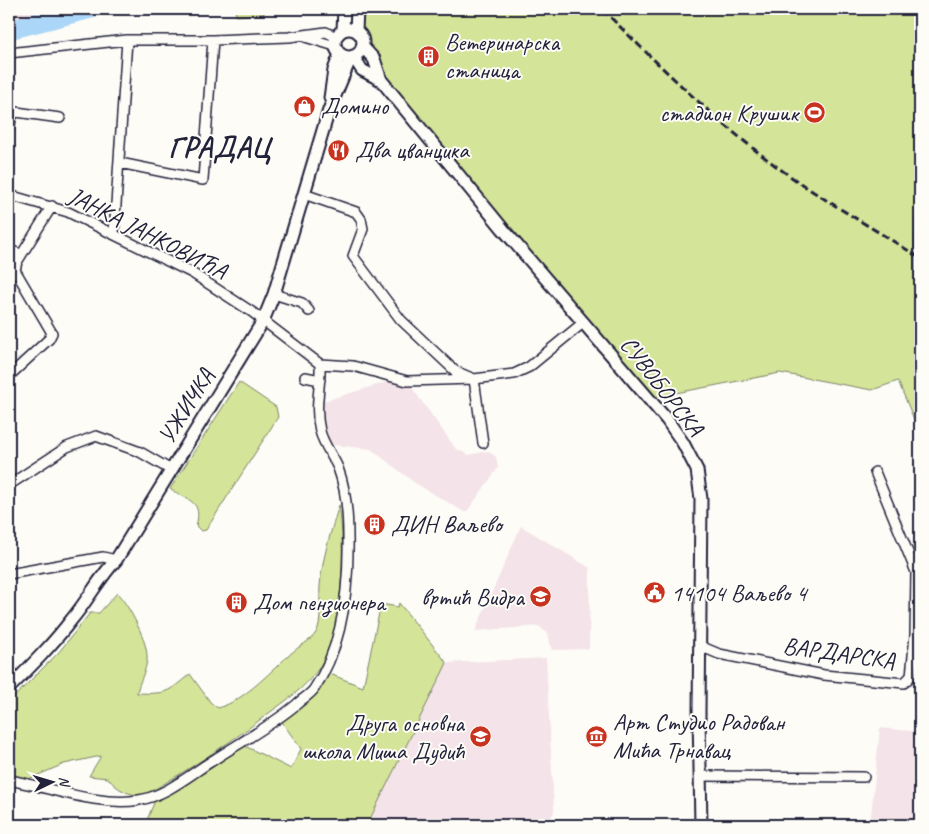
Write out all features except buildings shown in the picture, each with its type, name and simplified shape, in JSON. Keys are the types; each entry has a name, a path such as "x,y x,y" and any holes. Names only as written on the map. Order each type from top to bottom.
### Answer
{"main road":[{"path":"343,47 344,9"},
{"path":"343,47 356,31 358,9"},
{"name":"СУВОБОРСКА","path":"356,31 362,38 362,46 374,59 381,80 668,420 697,470 701,499 701,825"},
{"path":"343,47 362,46"},
{"name":"СУВОБОРСКА","path":"343,47 362,70 381,80"},
{"name":"УЖИЧКА","path":"9,688 53,643 116,560 263,322 274,294 329,110 334,70 343,47"}],"street":[{"path":"9,53 126,40 213,40 300,36 326,32 343,47"},
{"path":"114,234 120,163 126,40"},
{"path":"120,163 203,180 213,40"},
{"path":"9,129 11,111 60,118"},
{"path":"304,194 356,212 361,219 363,229 354,256 359,265 401,320 456,371 474,379"},
{"name":"ЈАНКА ЈАНКОВИЋА","path":"9,195 52,206 114,234 192,273 252,312 320,364"},
{"path":"9,376 52,333 15,270 21,255 52,206"},
{"path":"9,249 21,255"},
{"path":"274,294 302,303 309,311"},
{"path":"9,780 105,800 127,802 155,796 280,719 313,690 331,656 348,567 348,535 342,485 338,468 322,439 317,416 316,398 320,380 320,364 353,366 407,381 474,379 521,372 584,322"},
{"path":"305,377 320,380"},
{"path":"474,379 483,443"},
{"path":"9,485 67,447 96,436 140,452 171,470"},
{"name":"ВАРДАРСКА","path":"700,646 719,654 824,675 904,683 911,676 916,635 916,572 875,472"},
{"path":"9,574 103,556 116,560"},
{"path":"700,776 864,777"}],"shaded area":[{"path":"9,9 79,9 9,24"},
{"path":"397,379 407,381 456,449 469,455 488,451 496,457 498,468 466,513 415,483 371,449 325,444 316,398 324,401"},
{"name":"вртић Видра","path":"521,526 590,568 589,649 552,650 548,634 539,626 475,631"},
{"name":"Друга основна школа Миша Дудић","path":"546,658 554,811 548,825 367,825 447,663"},
{"path":"880,728 920,732 920,825 870,825"}],"green space":[{"path":"235,9 264,9 264,14 236,16"},
{"path":"357,9 920,9 920,184 916,205 916,294 920,315 920,434 898,381 872,390 780,373 650,398 381,80 359,34"},
{"path":"239,382 276,407 278,417 206,530 201,531 196,526 198,511 196,506 170,489"},
{"path":"339,505 342,567 337,614 332,636 326,655 317,671 294,694 224,746 145,795 124,791 115,786 108,778 89,776 101,756 64,764 29,779 9,775 9,702 59,652 90,613 99,613 117,593 127,606 142,634 147,653 144,672 137,693 166,691 190,674 211,703 218,708 249,691 316,632 320,618 320,586 323,565"},
{"path":"399,603 447,663 367,825 145,825 156,798 241,744 291,769 301,749 280,719 330,674 363,687 381,604 398,607"}],"water":[{"path":"920,184 920,315 914,250 917,199"}],"waterway":[{"name":"ГРАДАЦ","path":"9,30 91,9"}],"railway":[{"path":"602,9 686,90 753,148 811,190 920,258"}],"place":[{"name":"Ветеринарска станица","path":"429,56"},
{"name":"Домино","path":"305,106"},
{"name":"стадион Крушик","path":"814,113"},
{"name":"Два цванцика","path":"339,150"},
{"name":"ДИН Ваљево","path":"375,524"},
{"name":"14104 Ваљево 4","path":"655,593"},
{"name":"вртић Видра","path":"540,597"},
{"name":"Дом пензионера","path":"237,602"},
{"name":"Арт Студио Радован Мића Трнавац","path":"597,736"},
{"name":"Друга основна школа Миша Дудић","path":"480,737"}],"district":[{"name":"ГРАДАЦ","path":"220,147"}]}
